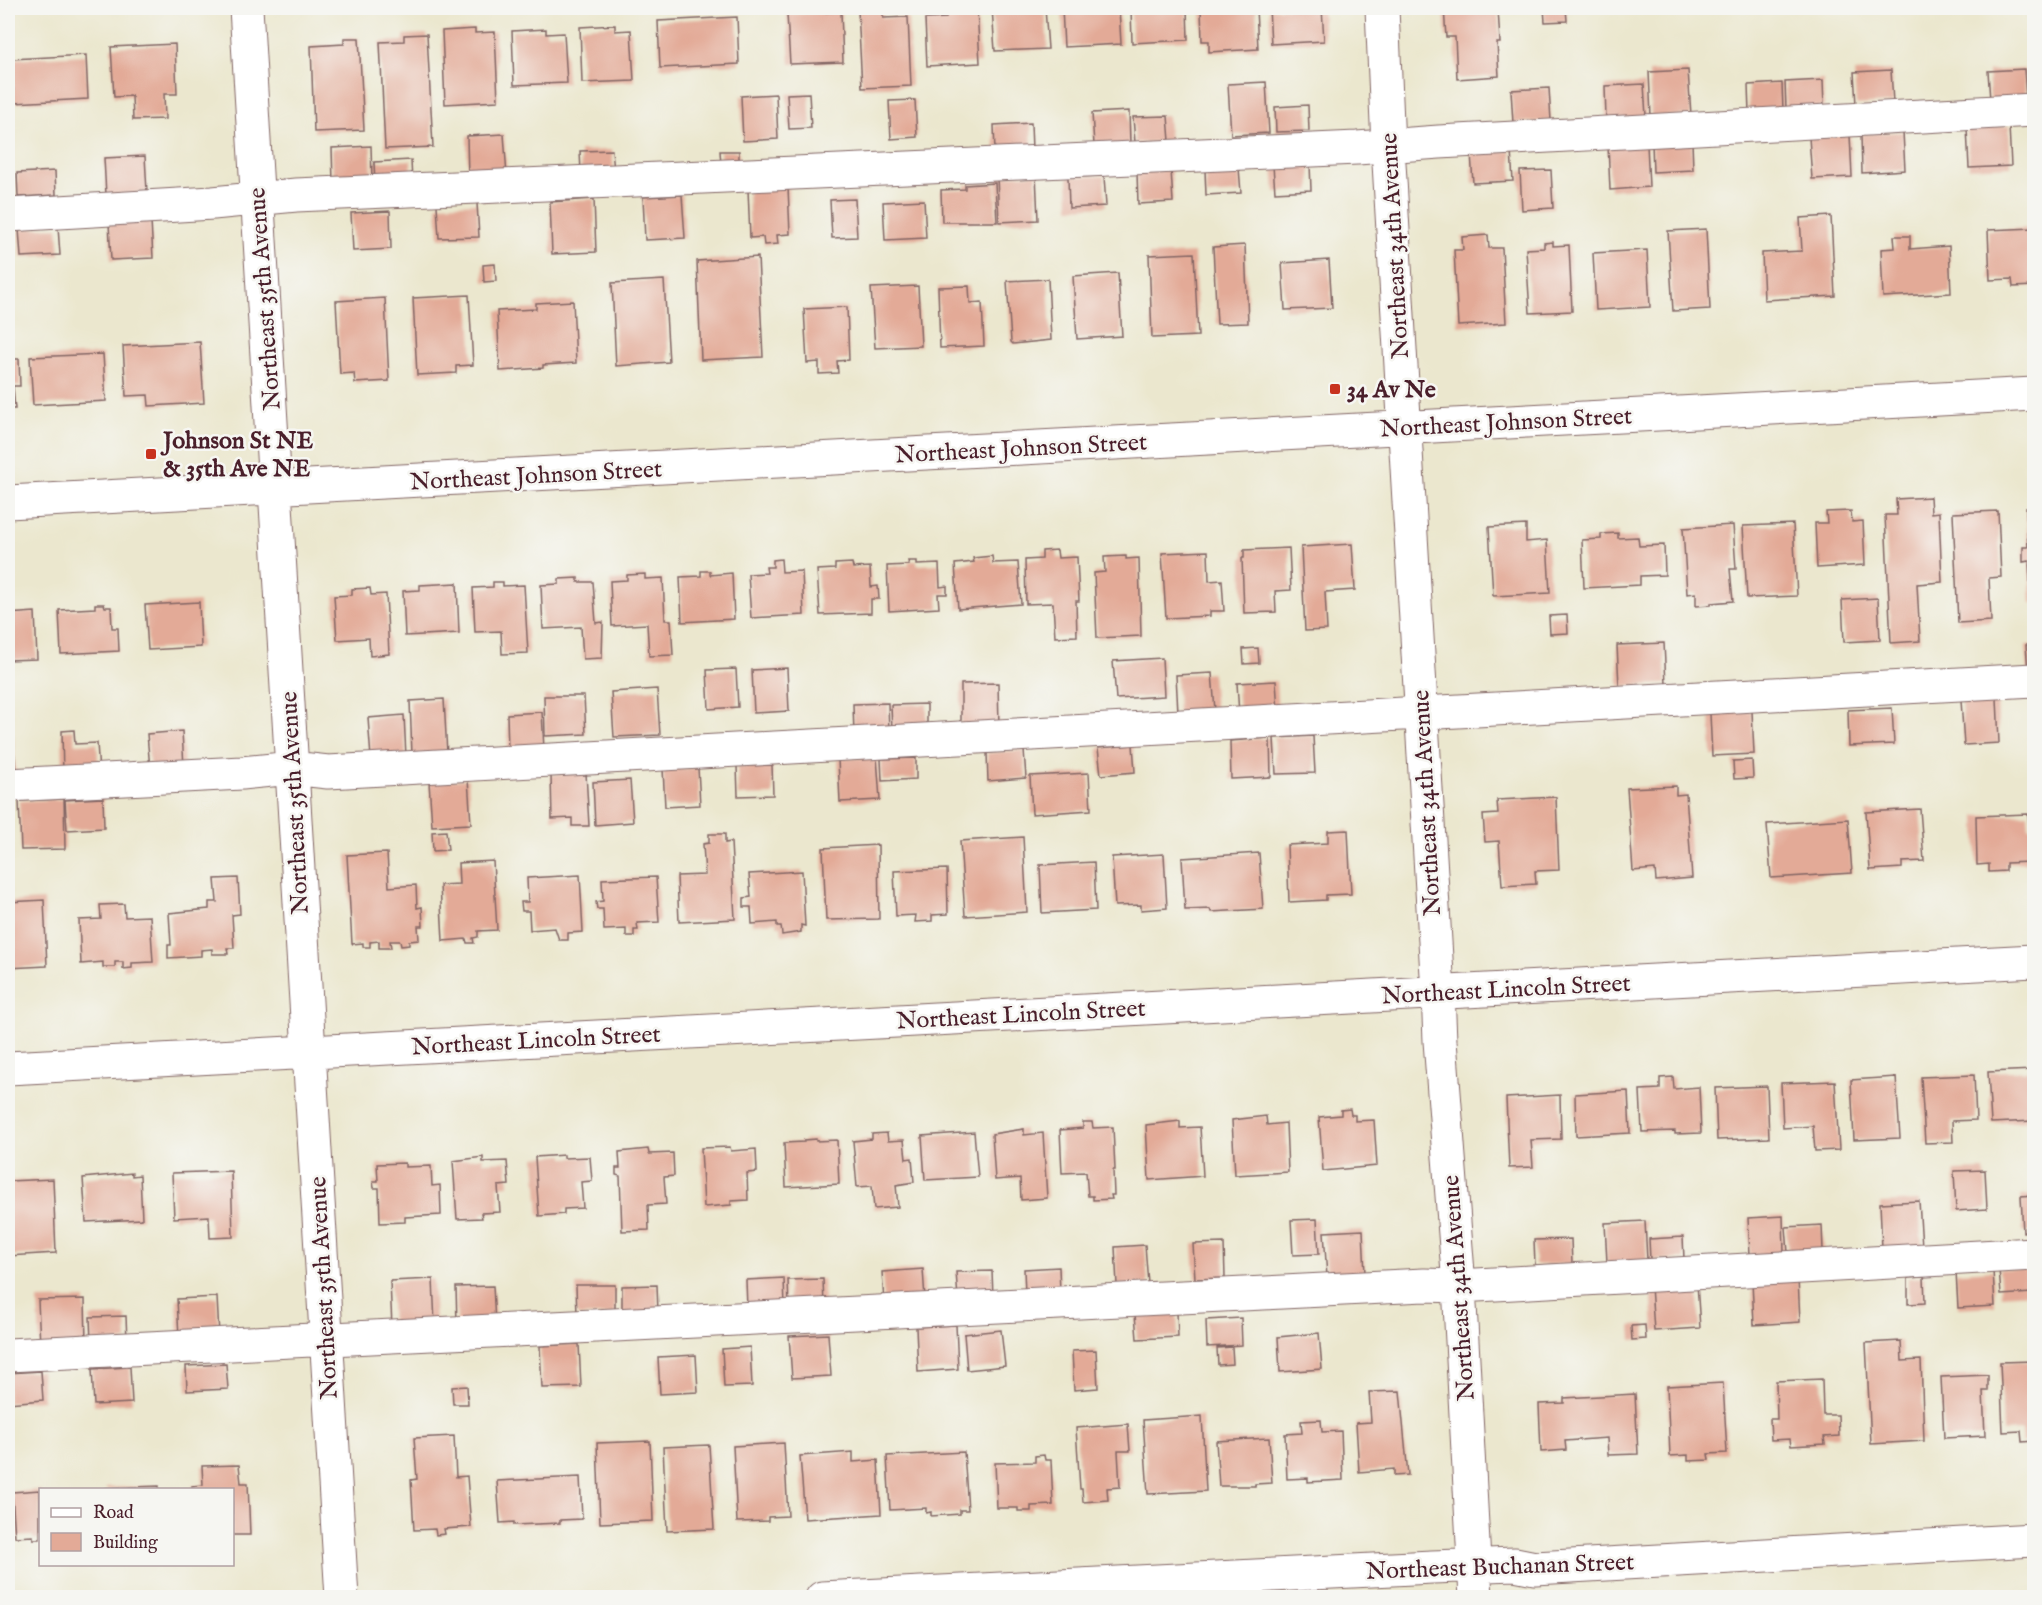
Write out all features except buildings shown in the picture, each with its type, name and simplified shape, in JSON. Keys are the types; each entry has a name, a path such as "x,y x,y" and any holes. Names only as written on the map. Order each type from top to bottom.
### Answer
{"street":[{"name":"Northeast 35th Avenue","path":"246,8 342,1598"},
{"name":"Northeast 34th Avenue","path":"1382,8 1440,1041 1459,1286 1476,1598"},
{"path":"8,215 296,195 1388,146 2034,110"},
{"name":"Northeast Johnson Street","path":"8,502 2034,394"},
{"path":"8,785 242,773 292,768 328,772 2034,680"},
{"name":"Northeast Lincoln Street","path":"8,1068 2034,961"},
{"path":"8,1354 1412,1286 1459,1286 2034,1254"},
{"name":"Northeast Buchanan Street","path":"822,1598 1474,1565 1515,1564 1535,1568 2034,1540"}],"place":[{"name":"34 Av Ne","path":"1335,389"},
{"name":"Johnson St NE & 35th Ave NE","path":"151,454"}]}
